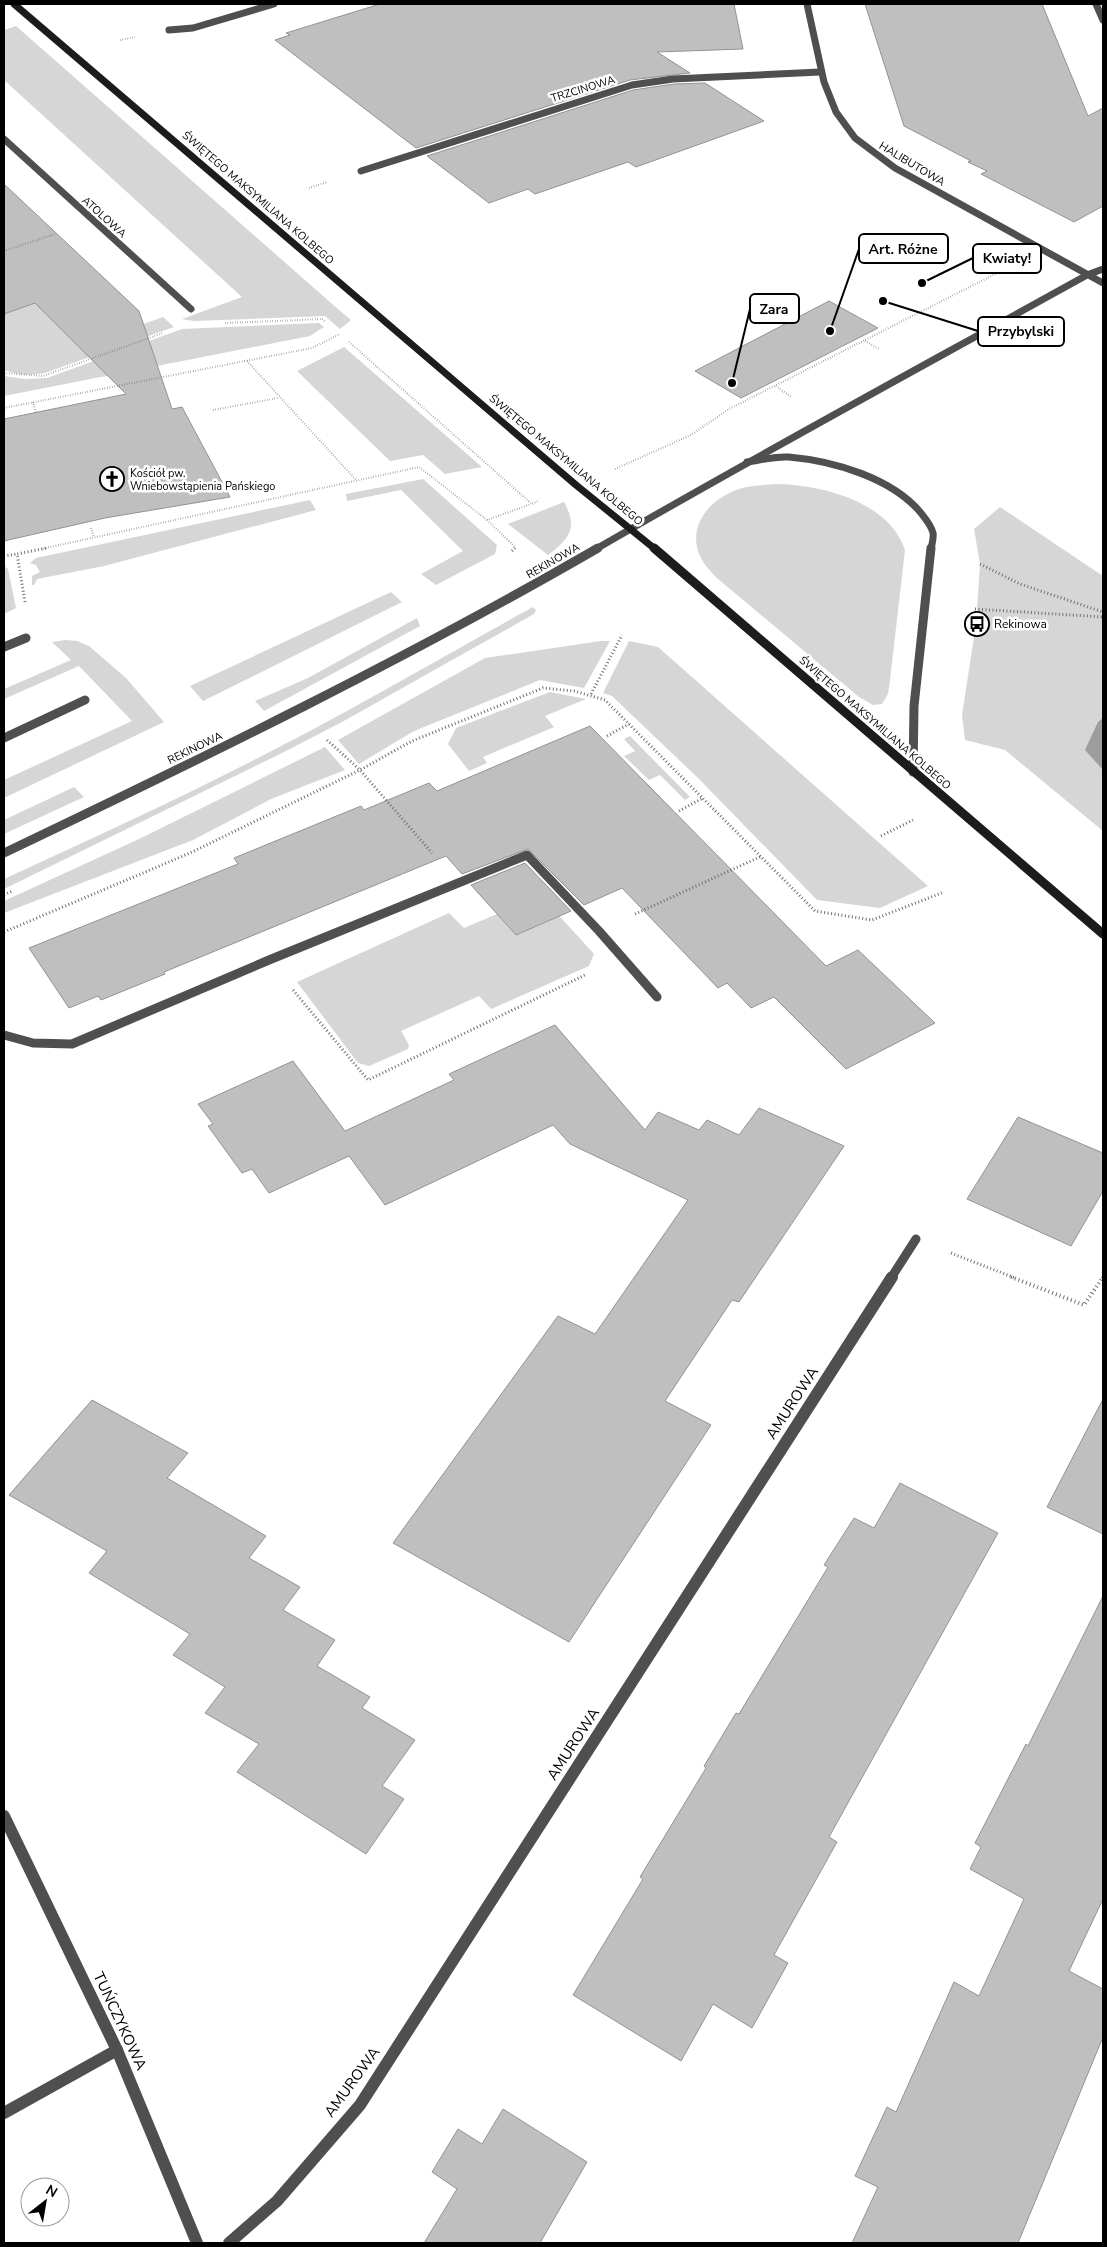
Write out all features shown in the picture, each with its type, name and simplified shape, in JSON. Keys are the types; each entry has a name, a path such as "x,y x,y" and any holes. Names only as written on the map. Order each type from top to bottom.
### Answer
{"main road":[{"name":"ŚWIĘTEGO MAKSYMILIANA KOLBEGO","path":"14,4 576,485 632,529 1103,934"}],"street":[{"path":"169,30 193,28 274,4"},
{"name":"HALIBUTOWA","path":"807,4 820,72 833,104 845,127 866,147 895,166 1103,283"},
{"path":"1096,4 1103,20"},
{"name":"TRZCINOWA","path":"361,171 632,84 673,79 820,72"},
{"name":"ATOLOWA","path":"4,139 191,309"},
{"name":"REKINOWA","path":"4,853 219,750 332,692 388,660 551,577 746,462 927,366 1087,275 1103,268"},
{"path":"746,462 786,457 850,468 873,476 895,489 916,505 926,518 933,533 914,706 913,772"},
{"path":"4,647 26,638"},
{"path":"4,738 85,700"},
{"path":"4,1035 32,1043 72,1044 269,960 527,855 599,931 657,997"},
{"name":"AMUROWA","path":"229,2243 277,2201 360,2105 916,1240"},
{"name":"TUŃCZYKOWA","path":"4,1816 117,2050 198,2243"},
{"path":"4,2113 117,2050"}],"path":[{"path":"4,556 419,467 487,520 532,504 691,435 729,409 1010,266"},
{"path":"216,323 323,319 328,324"},
{"path":"334,329 532,504"},
{"path":"4,373 36,377 43,376 163,332"},
{"path":"4,408 312,348 340,334"},
{"path":"864,340 884,352"},
{"path":"247,361 356,480"},
{"path":"212,410 279,398"},
{"path":"33,402 36,413"},
{"path":"91,528 94,538"},
{"path":"17,554 25,603"},
{"path":"980,564 1020,584 1103,612"},
{"path":"975,609 1103,617"},
{"path":"591,694 622,635"},
{"path":"4,932 190,853 360,770 412,741 543,688 559,688 591,694 605,700 815,911 872,920 926,902 944,892"},
{"path":"607,736 629,724"},
{"path":"328,739 360,770 456,883"},
{"path":"679,811 703,798"},
{"path":"881,836 919,817"},
{"path":"599,931 762,856"},
{"path":"269,960 368,1080 621,957"},
{"path":"916,1240 1084,1305 1103,1276"}],"shaded area":[{"path":"16,26 351,320 340,329 325,316 194,321 182,319 242,297 4,80 4,30"},
{"path":"4,297 43,300 55,323 65,333 74,331 88,344 163,317 174,327 45,373 19,374 4,370"},
{"path":"319,323 324,327 310,336 4,396 4,376 25,379 47,378 182,329"},
{"path":"344,347 482,467 445,474 423,455 390,461 297,371"},
{"path":"423,479 497,545 495,554 436,585 421,574 463,551 401,490 347,501 346,494"},
{"path":"777,484 833,492 852,499 884,519 897,533 905,550 888,694 882,704 873,705 859,697 718,579 701,558 696,535 704,514 711,506 720,498 742,488"},
{"path":"310,500 316,510 104,566 37,579 34,585 32,585 32,576 40,572 36,565 30,563 36,558"},
{"path":"564,502 570,519 570,532 562,543 548,555 508,524"},
{"path":"1000,507 1103,576 1103,831 1005,750 965,740 962,715 976,624 980,564 974,529"},
{"path":"4,566 8,569 16,608 4,614"},
{"path":"391,592 402,602 203,701 190,686"},
{"path":"533,607 536,610 534,614 342,722 4,889 4,879 247,764"},
{"path":"417,618 420,626 264,711 255,701 308,678"},
{"path":"77,641 89,646 126,678 164,722 4,798 4,780 132,721 79,666 4,699 4,689 71,660 52,642"},
{"path":"610,641 584,688 540,680 414,731 359,764 338,740 485,658"},
{"path":"629,641 658,647 928,886 880,908 817,900 699,779 612,696 603,693"},
{"path":"550,692 586,699 545,716 554,727 483,757 487,763 469,771 448,744 456,728"},
{"path":"1103,718 1103,770 1085,750 1098,722"},
{"path":"630,736 690,797 685,800 660,775 649,780 624,756 635,751 624,739"},
{"path":"325,747 345,770 271,799 193,840 4,913 4,901 139,839"},
{"path":"74,787 84,797 4,834 4,820"},
{"path":"533,887 594,954 589,966 491,1009 479,996 401,1031 409,1045 408,1049 369,1066 358,1063 297,982 449,913 464,928 497,914 516,935 551,920"}],"building":[{"path":"380,4 734,4 743,49 657,52 690,73 630,80 416,148 275,40 290,35 286,33"},
{"path":"865,4 1042,4 1088,116 1103,108 1103,206 1074,222 981,174 987,171 904,126"},
{"path":"705,83 764,121 636,167 628,162 535,194 528,189 489,203 427,156 633,90 674,84"},
{"name":"Kościół pw. Wniebowstąpienia Pańskiego","path":"4,184 139,311 172,409 182,407 230,497 105,518 4,541 4,419 126,394 35,303 4,314"},
{"path":"829,301 878,328 741,398 695,371"},
{"path":"590,726 826,966 858,950 935,1023 846,1069 774,997 751,1008 727,983 718,988 622,888 584,905 528,849 462,874 446,856 164,972 165,974 101,1000 98,996 69,1008 29,948 238,864 234,858 361,806 364,810 429,783 437,791"},
{"path":"525,863 571,911 516,935 471,885"},
{"path":"555,1025 645,1130 658,1112 699,1130 707,1120 739,1135 759,1108 844,1146 739,1302 732,1300 665,1401 711,1425 569,1642 393,1543 558,1316 595,1334 688,1200 570,1144 553,1125 385,1205 349,1156 269,1193 252,1169 242,1173 208,1126 213,1124 198,1104 293,1061 345,1131 454,1080 449,1074"},
{"path":"1018,1117 1103,1153 1103,1191 1071,1246 967,1199"},
{"path":"1103,1399 1103,1534 1047,1507"},
{"path":"92,1400 188,1453 167,1478 266,1536 249,1558 300,1587 283,1610 335,1640 317,1666 370,1697 362,1708 415,1740 382,1786 404,1799 366,1854 237,1772 259,1744 205,1713 225,1687 173,1655 190,1634 89,1573 107,1551 9,1495"},
{"path":"900,1483 998,1533 829,1837 837,1842 774,1955 788,1963 752,2028 713,2004 681,2061 573,1995 643,1879 640,1877 706,1768 704,1766 736,1713 739,1714 828,1567 824,1565 854,1518 874,1528"},
{"path":"1103,1596 1103,1899 1069,1971 1103,1989 1103,2037 1018,2243 852,2243 878,2187 855,2176 887,2107 896,2112 954,1982 979,1996 1024,1899 970,1869 981,1847 975,1843 1026,1744 1028,1746"},
{"path":"503,2109 587,2162 540,2243 424,2243 457,2189 432,2172 458,2129 482,2144"}],"place":[{"name":"Kwiaty!","path":"922,283"},
{"name":"Przybylski","path":"883,301"},
{"name":"Art. Różne","path":"830,331"},
{"name":"Zara","path":"732,383"},
{"name":"Kościół pw. Wniebowstąpienia Pańskiego","path":"112,479"},
{"name":"Rekinowa","path":"977,624"}]}
